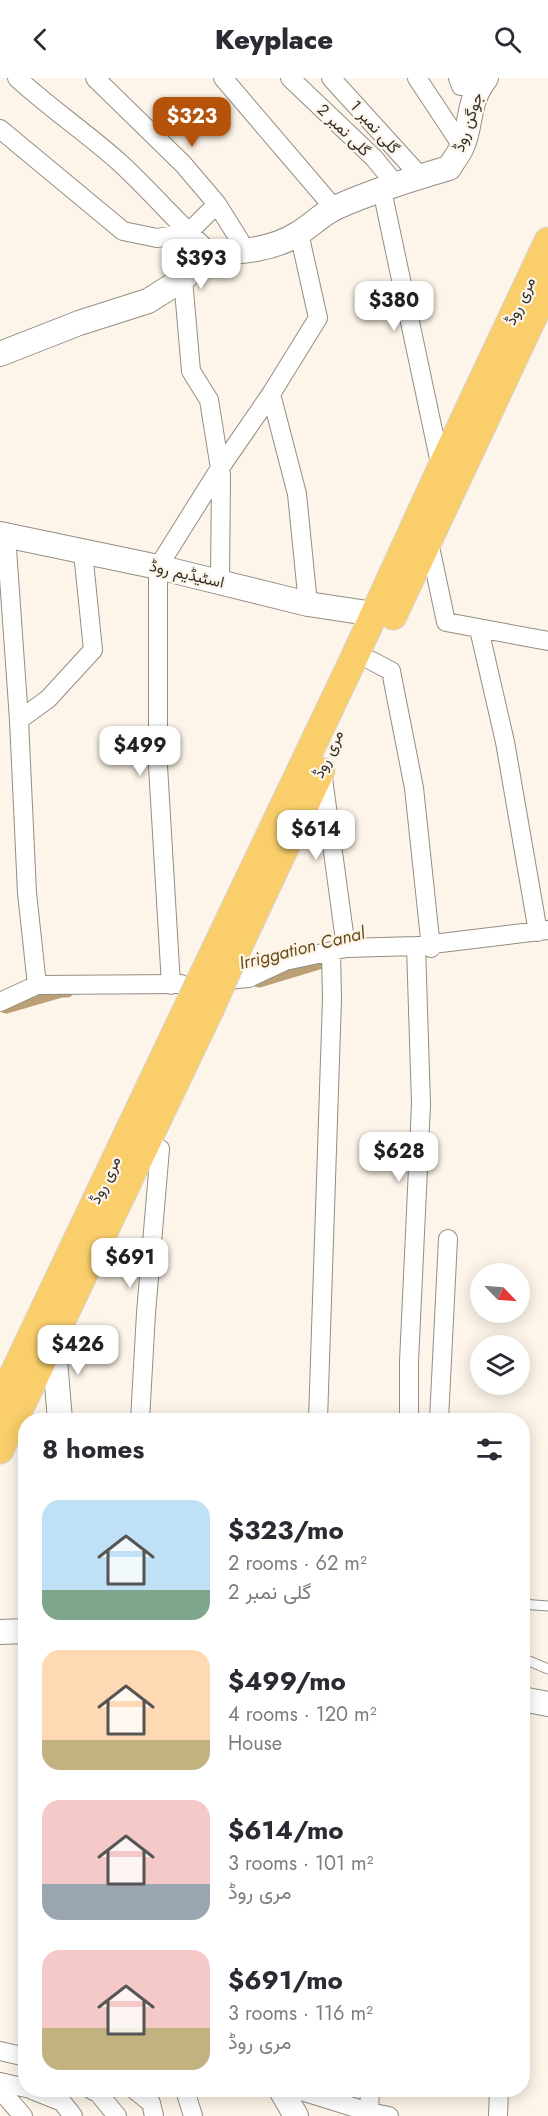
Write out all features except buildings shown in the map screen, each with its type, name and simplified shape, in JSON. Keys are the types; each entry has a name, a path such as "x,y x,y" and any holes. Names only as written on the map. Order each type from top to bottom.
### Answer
{"main road":[{"name":"مری روڈ","path":"0,1402 190,999 220,962 320,758 372,661 429,542 453,458 548,241"},
{"name":"مری روڈ","path":"320,758 374,614 453,458 548,286"},
{"name":"مری روڈ","path":"0,1450 147,1143 190,999"}],"street":[{"path":"0,354 79,323 148,301 183,279 211,253 188,233 118,161 17,78"},
{"path":"95,78 183,164 218,204 247,252"},
{"path":"222,78 334,208"},
{"name":"گلی نمبر 2","path":"290,78 374,158 389,187"},
{"name":"گلی نمبر 1","path":"330,78 420,176"},
{"path":"417,78 462,146"},
{"name":"جوگن روڈ","path":"211,253 247,252 282,241 299,233 334,208 420,176 450,168 462,146 475,81"},
{"path":"0,129 123,231 157,238 188,233 218,204"},
{"path":"389,187 453,458"},
{"path":"190,999 158,766 158,567 318,318 299,233"},
{"path":"183,279 191,371 209,400 220,468 220,581"},
{"path":"271,394 297,494 308,604"},
{"path":"3,534 19,720 27,893 37,985"},
{"name":"اسٹیڈیم روڈ","path":"3,534 220,581 308,604 374,614"},
{"path":"429,542 446,622 548,641"},
{"path":"19,720 48,699 93,650 83,552"},
{"path":"0,1002 37,985 190,999 249,978 285,961 339,950 426,946 543,931 505,742 479,629"},
{"path":"372,661 391,671 414,788 426,946 409,1362 409,1413"},
{"path":"318,1413 332,1010 339,950 320,758"},
{"path":"140,1413 146,1313 160,1149 147,1143"},
{"path":"438,1413 448,1239"},
{"path":"53,1336 59,1413"},
{"path":"0,1632 18,1631"},
{"path":"530,1701 548,1704"},
{"path":"0,2051 18,2056"},
{"path":"7,2088 23,2116"},
{"path":"50,2097 62,2102 73,2116"},
{"path":"99,2097 117,2116"},
{"path":"144,2097 151,2103 154,2116"},
{"path":"187,2097 194,2116"},
{"path":"285,2097 296,2116"},
{"path":"321,2097 389,2116"},
{"path":"369,2112 370,2097"},
{"path":"498,2116 499,2097"}],"lane":[{"path":"530,1605 548,1606"},
{"path":"530,1661 548,1669"}],"waterway":[{"name":"Irriggation Canal","path":"259,980 325,960"},
{"name":"Irriggation Canal","path":"6,1006 67,990"}]}
